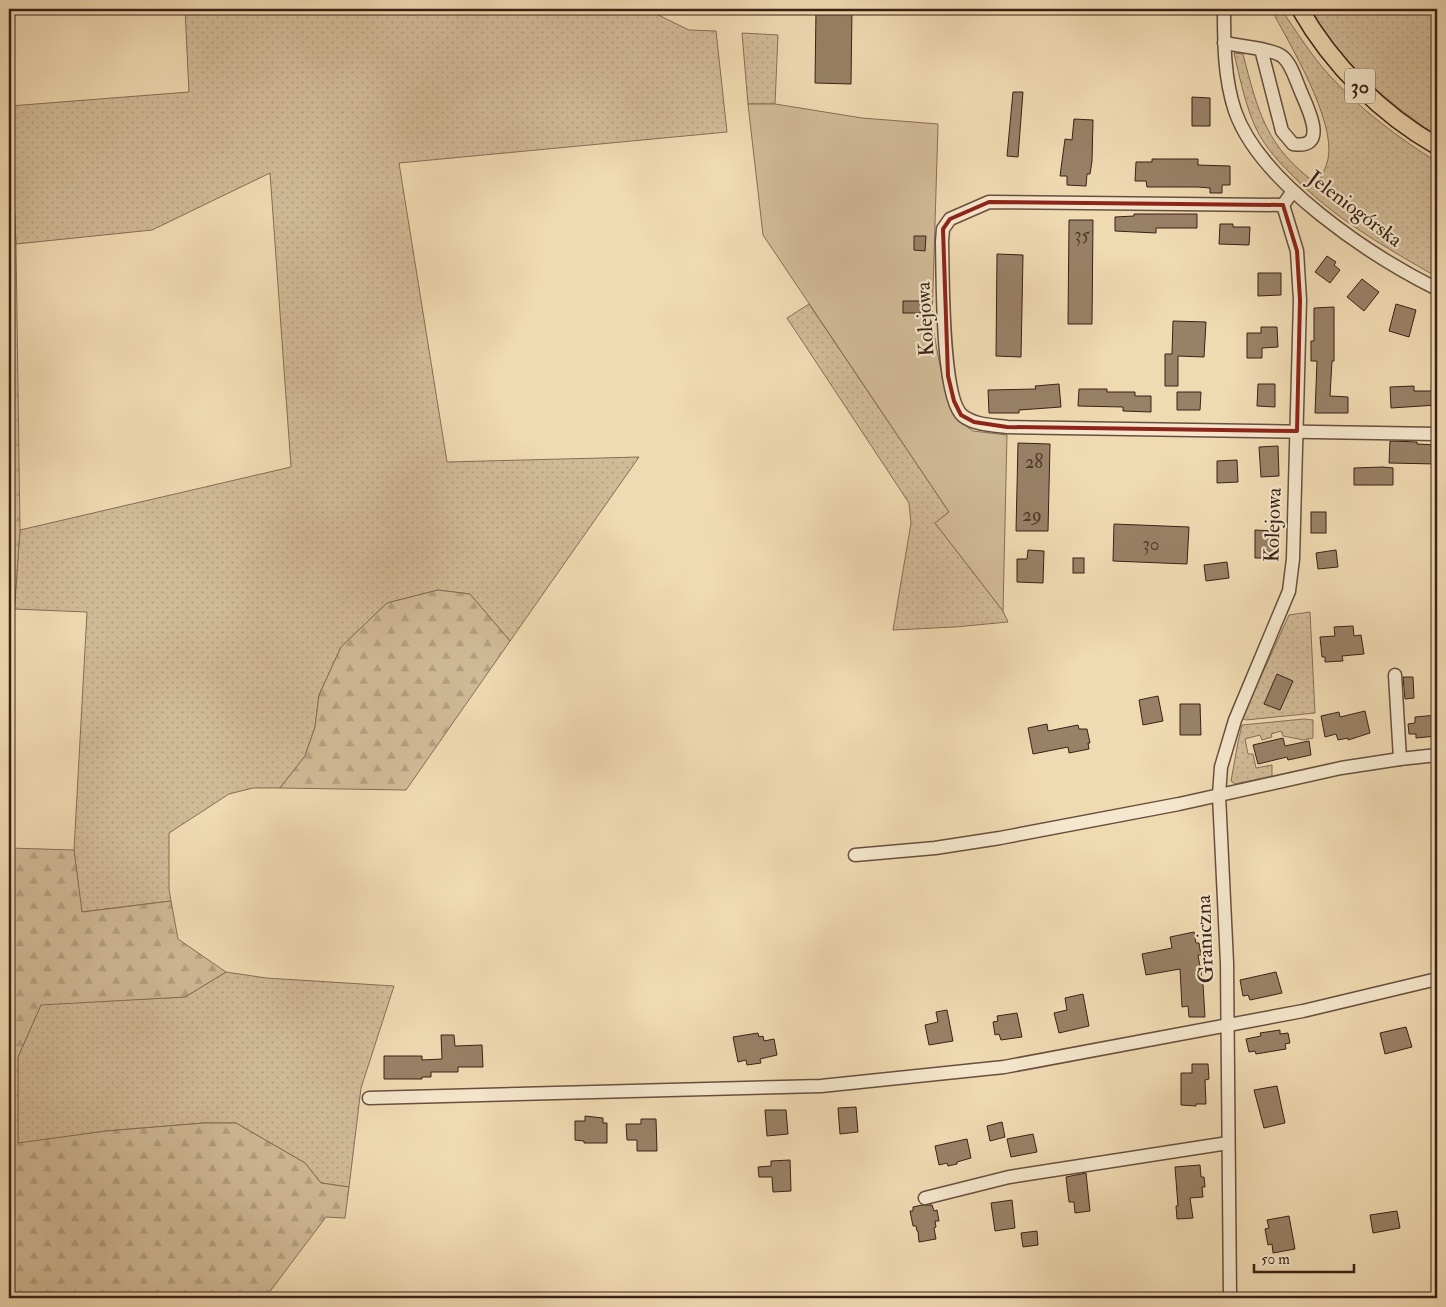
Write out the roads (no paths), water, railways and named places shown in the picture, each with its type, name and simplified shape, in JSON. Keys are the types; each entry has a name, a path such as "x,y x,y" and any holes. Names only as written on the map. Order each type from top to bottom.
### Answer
{"main road":[{"name":"30","path":"1300,9 1338,62 1366,92 1408,127 1437,146"}],"street":[{"name":"Jeleniogórska","path":"1224,9 1224,43 1230,93 1236,113 1247,135 1267,164 1305,203 1344,232 1411,276 1437,289"},
{"path":"1224,43 1261,49 1280,55 1290,66 1313,120 1314,131 1312,139 1306,143 1300,145 1293,144 1282,130 1261,49"},
{"path":"1282,205 1293,191"},
{"name":"Kolejowa","path":"1289,591 1293,559 1297,431 1300,300 1297,251 1282,205 989,202 950,219 943,229 942,242 948,376 954,402 962,415 974,422 1007,427 1297,431 1437,434"},
{"name":"Graniczna","path":"1230,1298 1227,963 1220,795 1221,767 1234,720 1289,591"},
{"path":"1394,675 1400,759"},
{"path":"855,855 935,848 1000,838 1220,795 1341,768 1437,755"},
{"path":"369,1098 821,1086 1004,1067 1303,1010 1437,979"},
{"path":"925,1198 1009,1177 1228,1143"}]}
